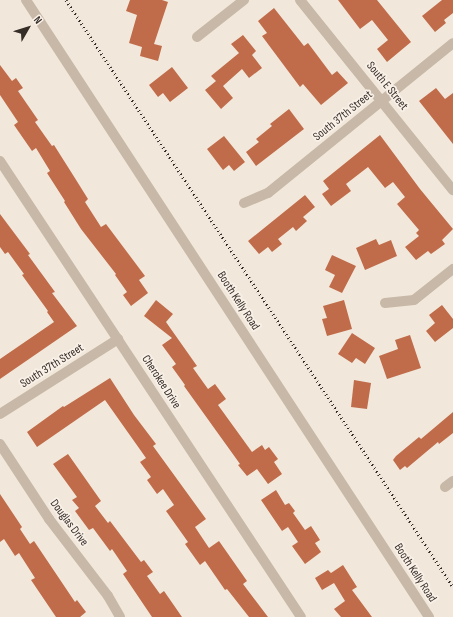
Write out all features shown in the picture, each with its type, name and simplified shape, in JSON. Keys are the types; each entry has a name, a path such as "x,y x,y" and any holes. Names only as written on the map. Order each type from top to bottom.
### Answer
{"street":[{"name":"Booth Kelly Road","path":"26,0 429,617"},
{"path":"197,37 244,0"},
{"name":"South E Street","path":"300,0 383,101 453,190"},
{"name":"South 37th Street","path":"244,203 268,193 383,101 453,42"},
{"name":"Cherokee Drive","path":"0,161 301,617"},
{"path":"385,303 414,300 453,269"},
{"name":"South 37th Street","path":"0,414 118,339"},
{"name":"Douglas Drive","path":"0,444 49,519 108,596 120,617"}],"building":[{"path":"130,0 162,0 168,2 154,44 162,46 158,61 140,56 142,47 129,43 137,15 126,11"},
{"path":"338,0 377,0 411,42 387,62 377,49 388,40 372,20 360,29"},
{"path":"442,0 453,0 453,13 444,20 446,23 435,32 422,16"},
{"path":"274,8 304,46 308,43 332,75 337,71 348,83 321,105 303,84 300,87 262,36 267,33 258,21"},
{"path":"243,35 256,51 252,55 262,68 249,78 242,69 223,86 233,98 221,109 205,90 216,81 211,76 239,53 231,44"},
{"path":"0,65 12,81 16,78 23,88 18,91 38,120 35,122 52,146 54,145 73,175 88,199 85,202 101,227 106,224 145,276 139,280 148,293 131,306 123,295 127,292 115,275 116,274 81,229 64,202 65,201 47,173 50,171 36,148 32,151 14,125 18,122 0,95"},
{"path":"172,67 188,88 170,102 163,93 158,97 149,85"},
{"path":"436,88 445,99 453,93 453,144 419,101"},
{"path":"289,109 304,129 256,166 246,152 259,142 256,139 272,126 270,124"},
{"path":"380,135 420,189 453,229 442,240 445,244 431,254 428,251 416,260 405,247 419,236 416,233 419,230 397,204 405,197 393,182 385,188 368,167 346,184 351,191 331,206 322,194 329,189 323,181"},
{"path":"224,136 245,162 234,171 229,165 223,170 207,149"},
{"path":"305,195 315,207 303,217 307,221 296,231 293,227 278,239 282,244 272,252 268,247 259,254 248,241"},
{"path":"0,214 30,254 28,255 55,292 52,293 77,326 0,379 0,359 54,322 47,312 48,311 22,275 24,274 8,252 5,254 0,247"},
{"path":"376,239 379,245 391,240 397,256 365,270 356,248"},
{"path":"332,255 356,266 342,293 329,287 335,275 325,270"},
{"path":"156,300 173,314 166,322 197,366 193,368 208,389 215,384 226,399 218,405 252,452 262,445 265,450 269,447 278,459 274,462 282,474 268,484 257,469 247,476 172,367 176,364 162,345 172,338 144,316"},
{"path":"344,300 352,329 327,336 322,319 327,318 323,306"},
{"path":"442,305 453,319 453,328 435,342 426,331 435,323 429,315"},
{"path":"352,333 375,348 365,364 356,358 352,363 338,354"},
{"path":"410,335 421,368 387,379 379,356 398,349 395,340"},
{"path":"110,378 134,415 156,444 153,446 206,519 195,527 209,548 219,541 247,581 243,584 268,617 249,617 227,589 225,590 205,561 200,565 185,544 188,542 166,511 174,505 163,489 157,494 147,480 151,477 140,462 146,458 105,400 37,447 27,432 63,406 64,407"},
{"path":"354,380 371,383 367,409 351,407"},
{"path":"453,412 453,433 439,444 438,442 407,468 405,466 400,470 393,460 396,456 419,437 421,439"},
{"path":"68,454 101,501 95,506 108,523 110,521 141,562 144,560 153,572 147,576 160,594 164,591 182,617 152,617 123,574 127,571 112,549 110,551 93,528 89,530 75,511 79,508 72,500 77,497 53,464"},
{"path":"276,490 285,505 289,503 295,511 293,513 305,530 311,526 320,540 315,543 321,552 305,564 292,546 298,542 288,527 282,531 261,500"},
{"path":"0,494 22,527 20,529 30,544 34,541 75,602 77,600 86,612 80,617 56,617 31,580 35,578 19,553 15,556 4,539 0,542"},
{"path":"343,565 357,587 352,590 372,617 341,617 334,609 345,601 334,583 322,590 315,578 328,570 331,573"}],"railway":[{"path":"66,0 453,587"}]}
